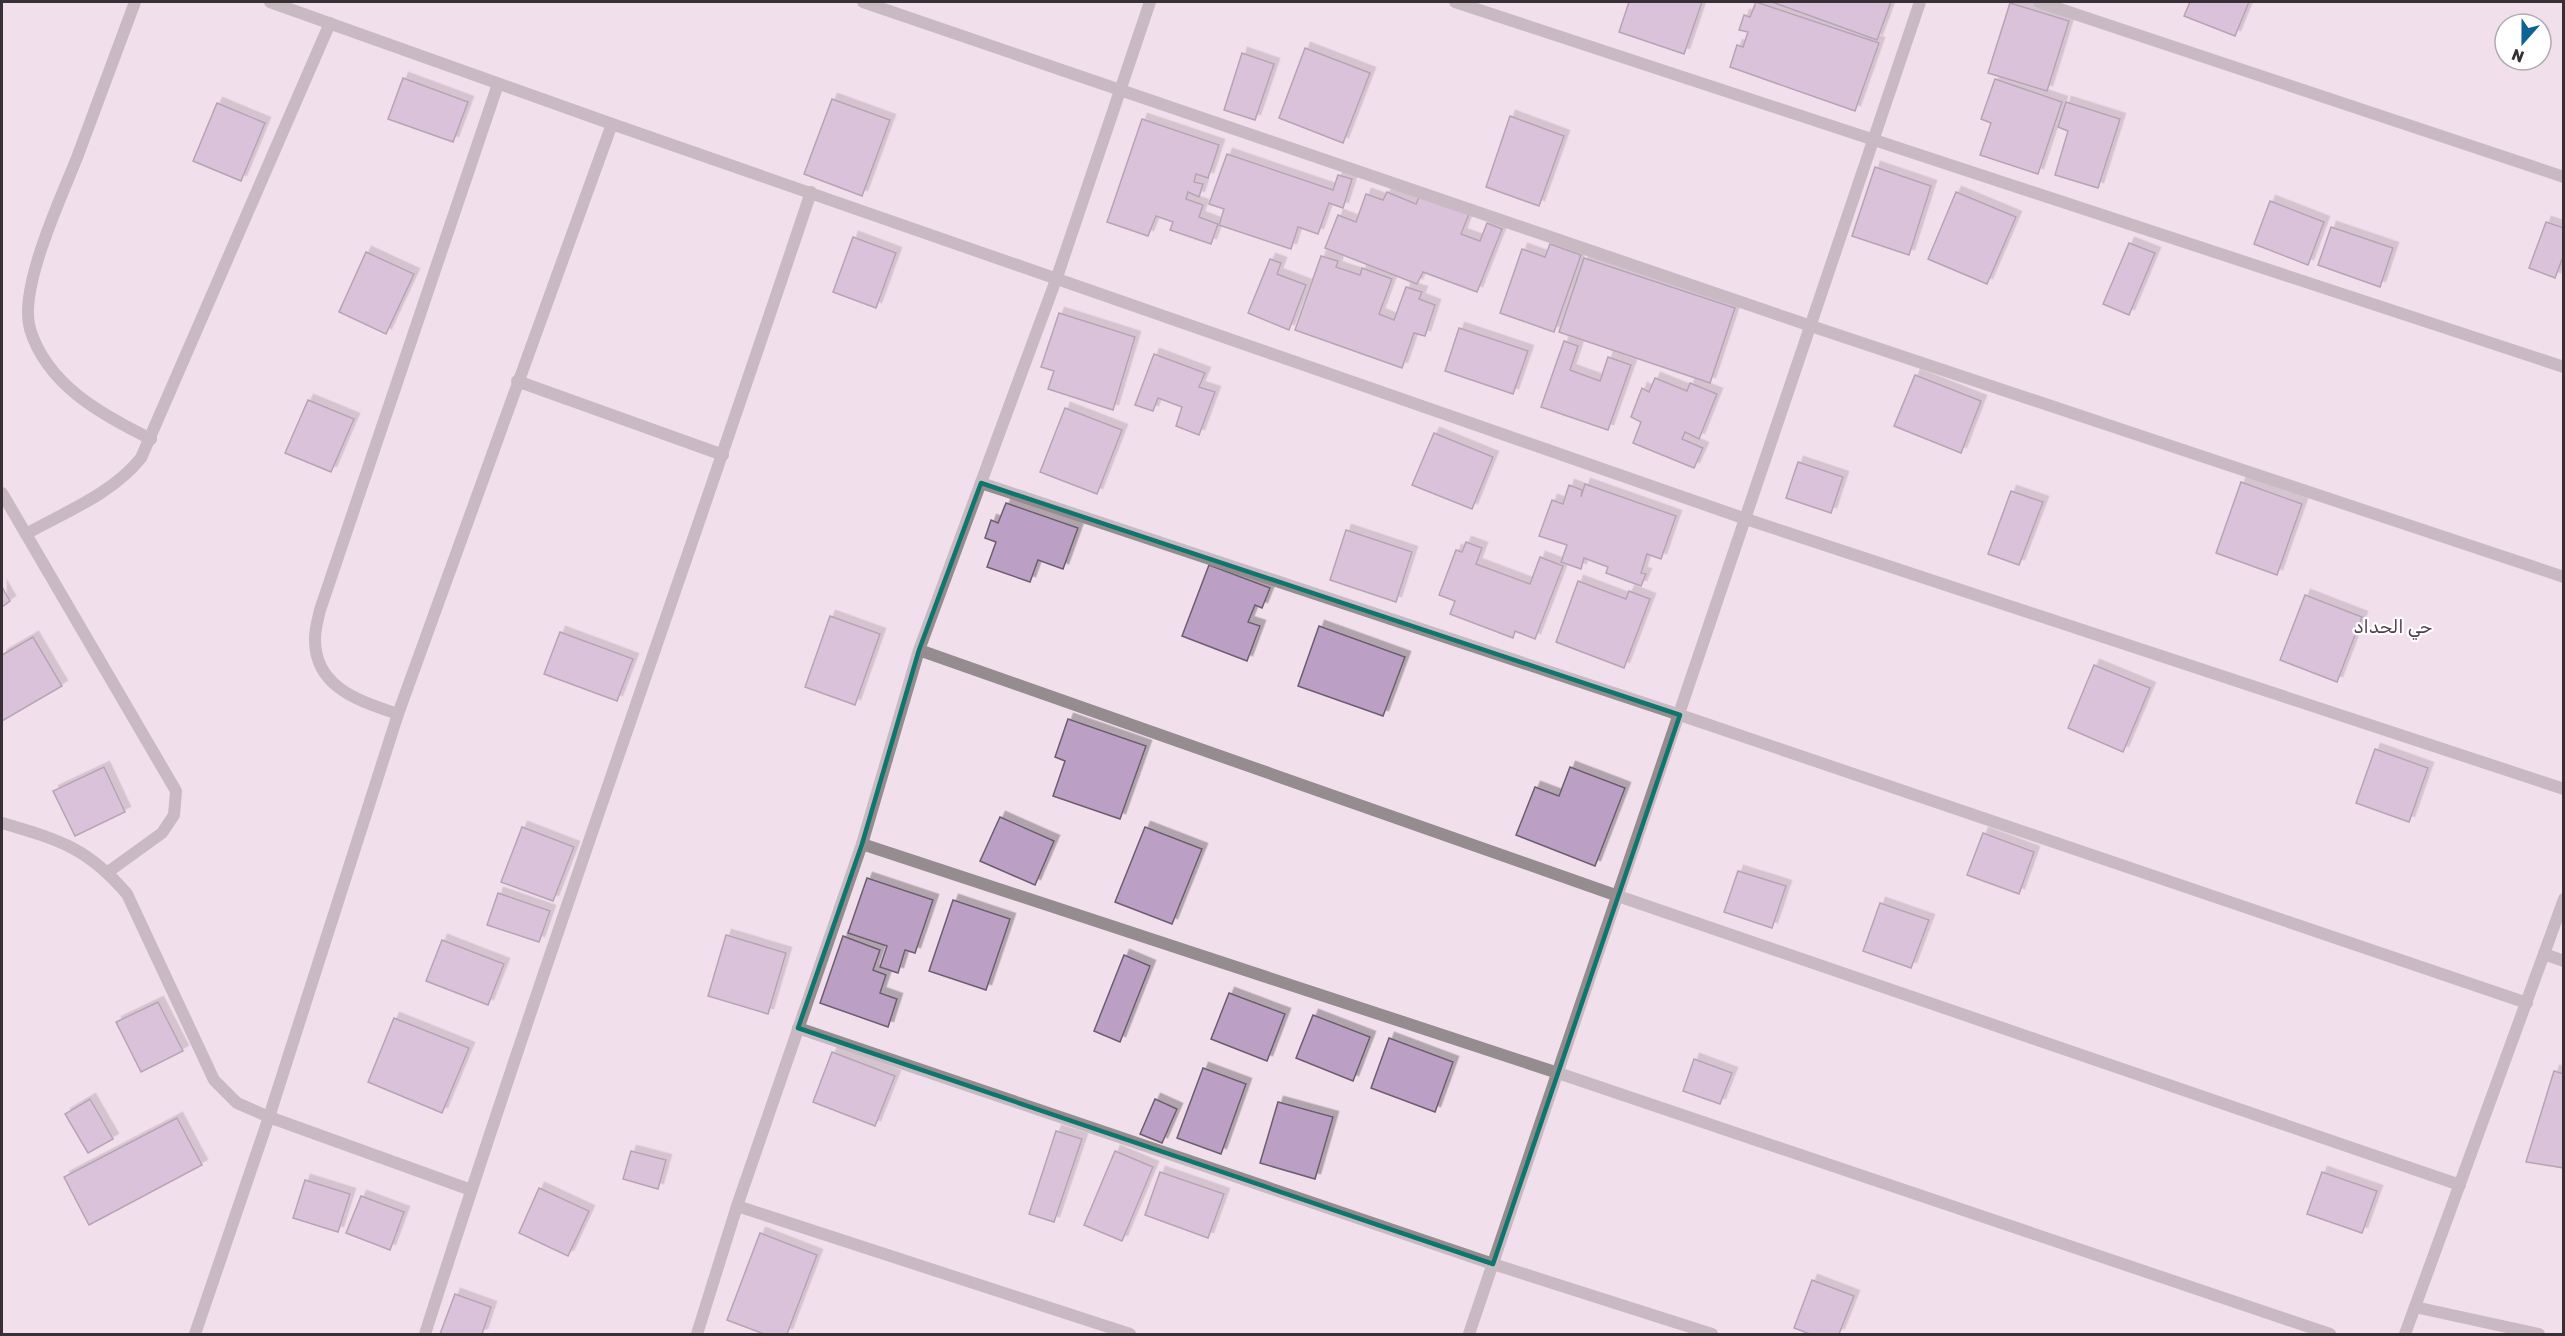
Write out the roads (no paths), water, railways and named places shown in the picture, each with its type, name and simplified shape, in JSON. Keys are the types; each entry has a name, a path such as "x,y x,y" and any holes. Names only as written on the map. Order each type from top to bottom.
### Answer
{"street":[{"path":"135,2 37,263 27,312 30,330 51,371 83,400 116,422 151,439"},
{"path":"270,2 612,124 1057,277 1746,519 2564,789"},
{"path":"863,2 1811,326 2564,577"},
{"path":"697,1335 737,1206 862,844 919,651 1057,277 1150,2"},
{"path":"1455,2 2564,367"},
{"path":"1469,1335 1920,2"},
{"path":"2039,2 2564,177"},
{"path":"26,534 112,486 128,474 141,458 330,23"},
{"path":"398,714 351,698 333,683 320,664 315,638 320,610 498,84"},
{"path":"195,1335 269,1117 398,714 612,124"},
{"path":"425,1335 471,1190 811,192"},
{"path":"517,381 723,455"},
{"path":"981,483 1680,715 2527,1003"},
{"path":"2,493 176,791 174,815 162,832 108,872"},
{"path":"919,651 1618,896 2460,1185"},
{"path":"2,823 46,836 81,851 108,872 127,894 214,1080 237,1102 269,1117 471,1190"},
{"path":"862,844 1558,1073 2330,1335"},
{"path":"2405,1335 2564,899"},
{"path":"2544,954 2564,961"},
{"path":"798,1028 1493,1264 1712,1335"},
{"path":"737,1206 1130,1335"},
{"path":"2415,1307 2539,1335"}],"district":[{"name":"حي الحداد","path":"2393,627"}]}
